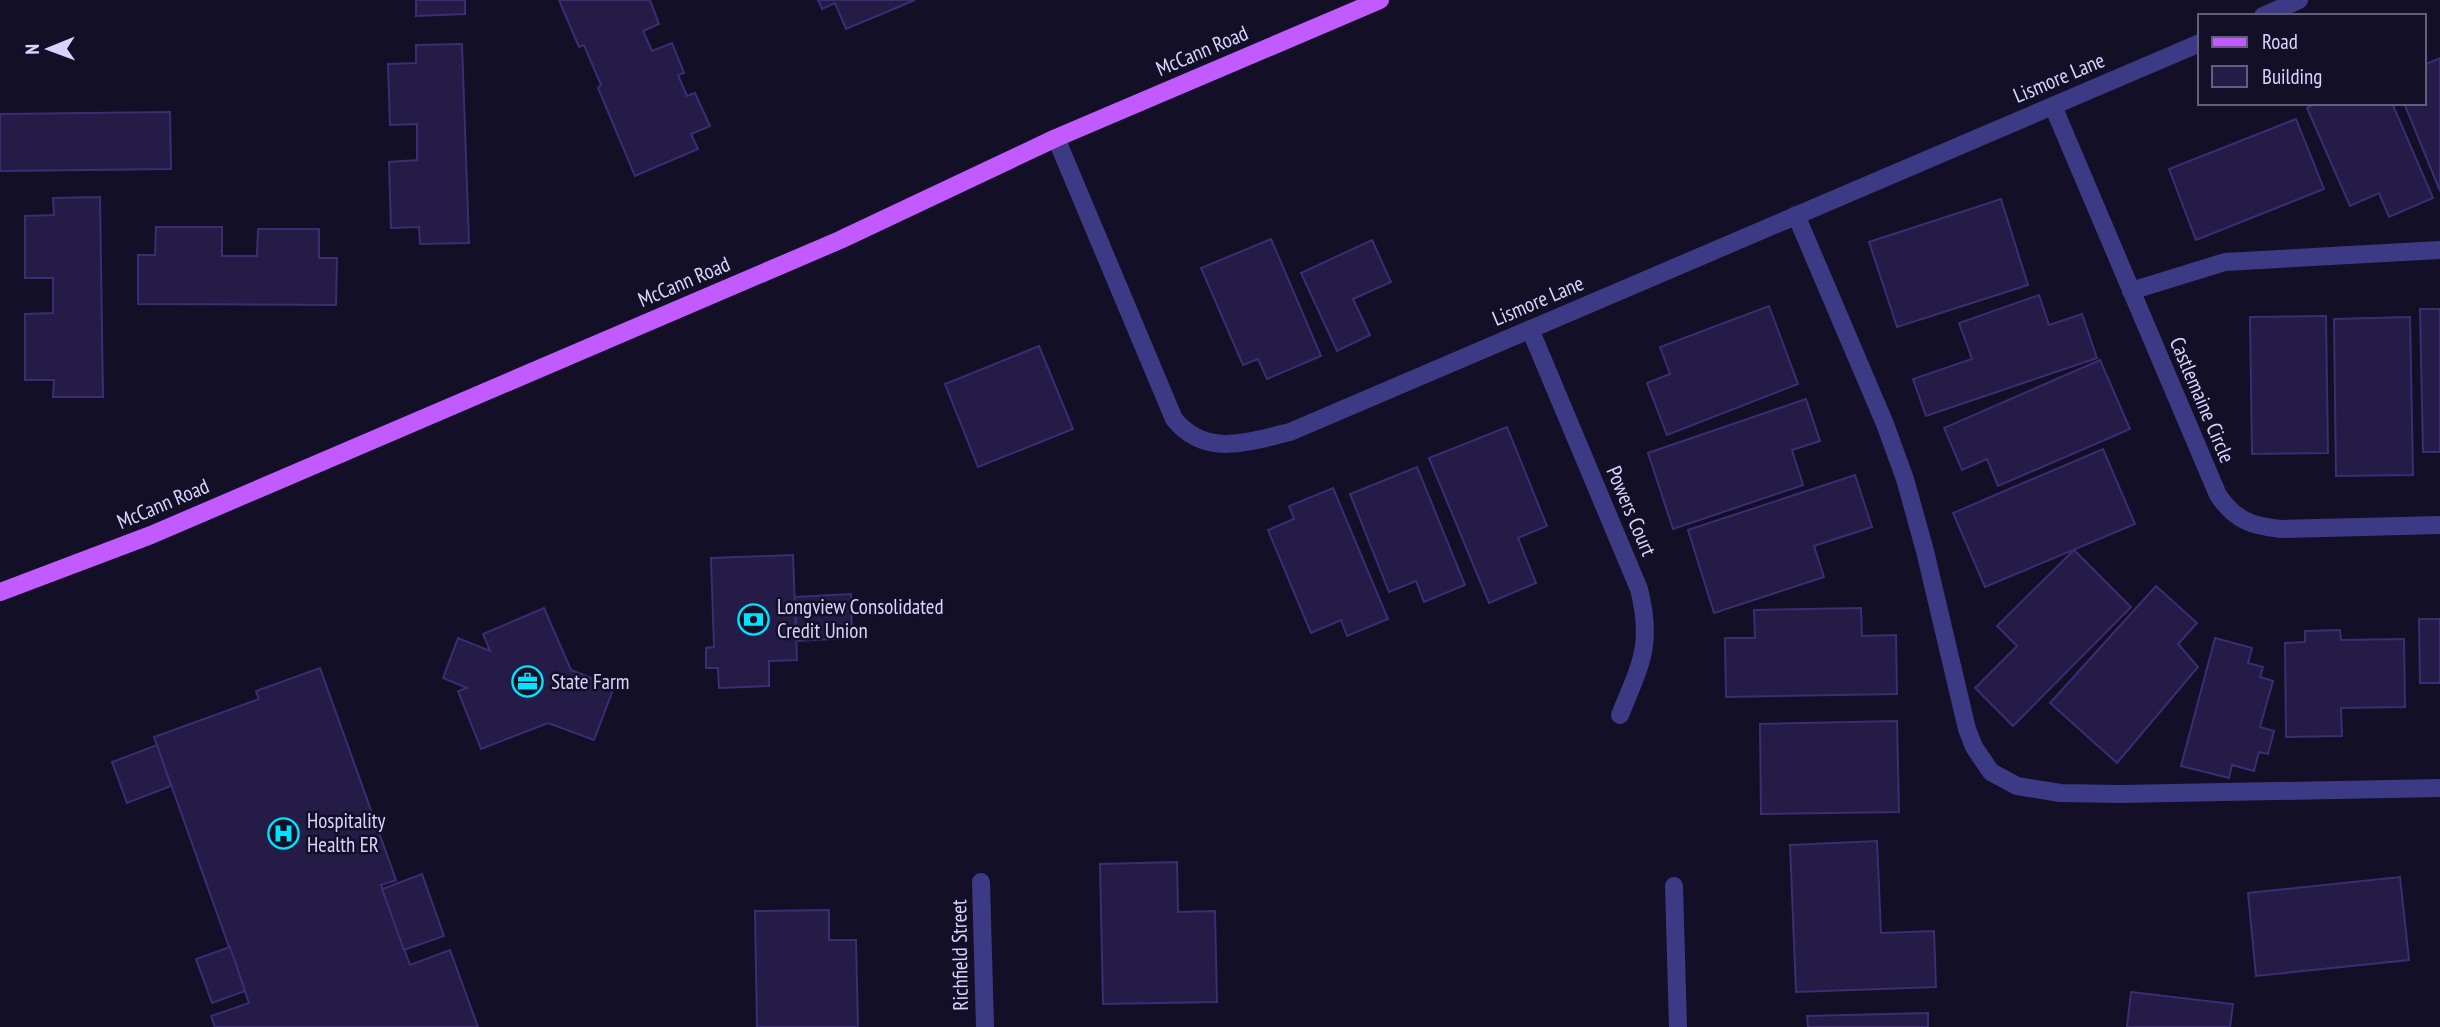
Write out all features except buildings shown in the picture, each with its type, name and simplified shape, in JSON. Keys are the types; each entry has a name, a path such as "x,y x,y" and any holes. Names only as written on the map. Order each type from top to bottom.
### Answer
{"main road":[{"name":"McCann Road","path":"0,592 151,535 840,240 1056,138 1380,0"}],"street":[{"path":"2268,14 2300,0"},
{"name":"Lismore Lane","path":"1056,138 1174,419 1185,432 1197,440 1219,445 1290,432 2198,44"},
{"name":"Castlemaine Circle","path":"2053,106 2218,495 2230,512 2257,526 2281,529 2440,525"},
{"path":"1796,215 1896,453 1920,530 1967,729 1974,747 1991,772 2017,786 2085,794 2440,788"},
{"path":"2131,291 2225,262 2440,250"},
{"name":"Powers Court","path":"1530,329 1634,576 1643,606 1647,628 1644,654 1620,715"},
{"name":"Richfield Street","path":"981,882 985,1027"},
{"path":"1674,886 1678,1027"}],"place":[{"name":"Longview Consolidated Credit Union","path":"754,619"},
{"name":"State Farm","path":"528,682"},
{"name":"Hospitality Health ER","path":"284,833"}]}
